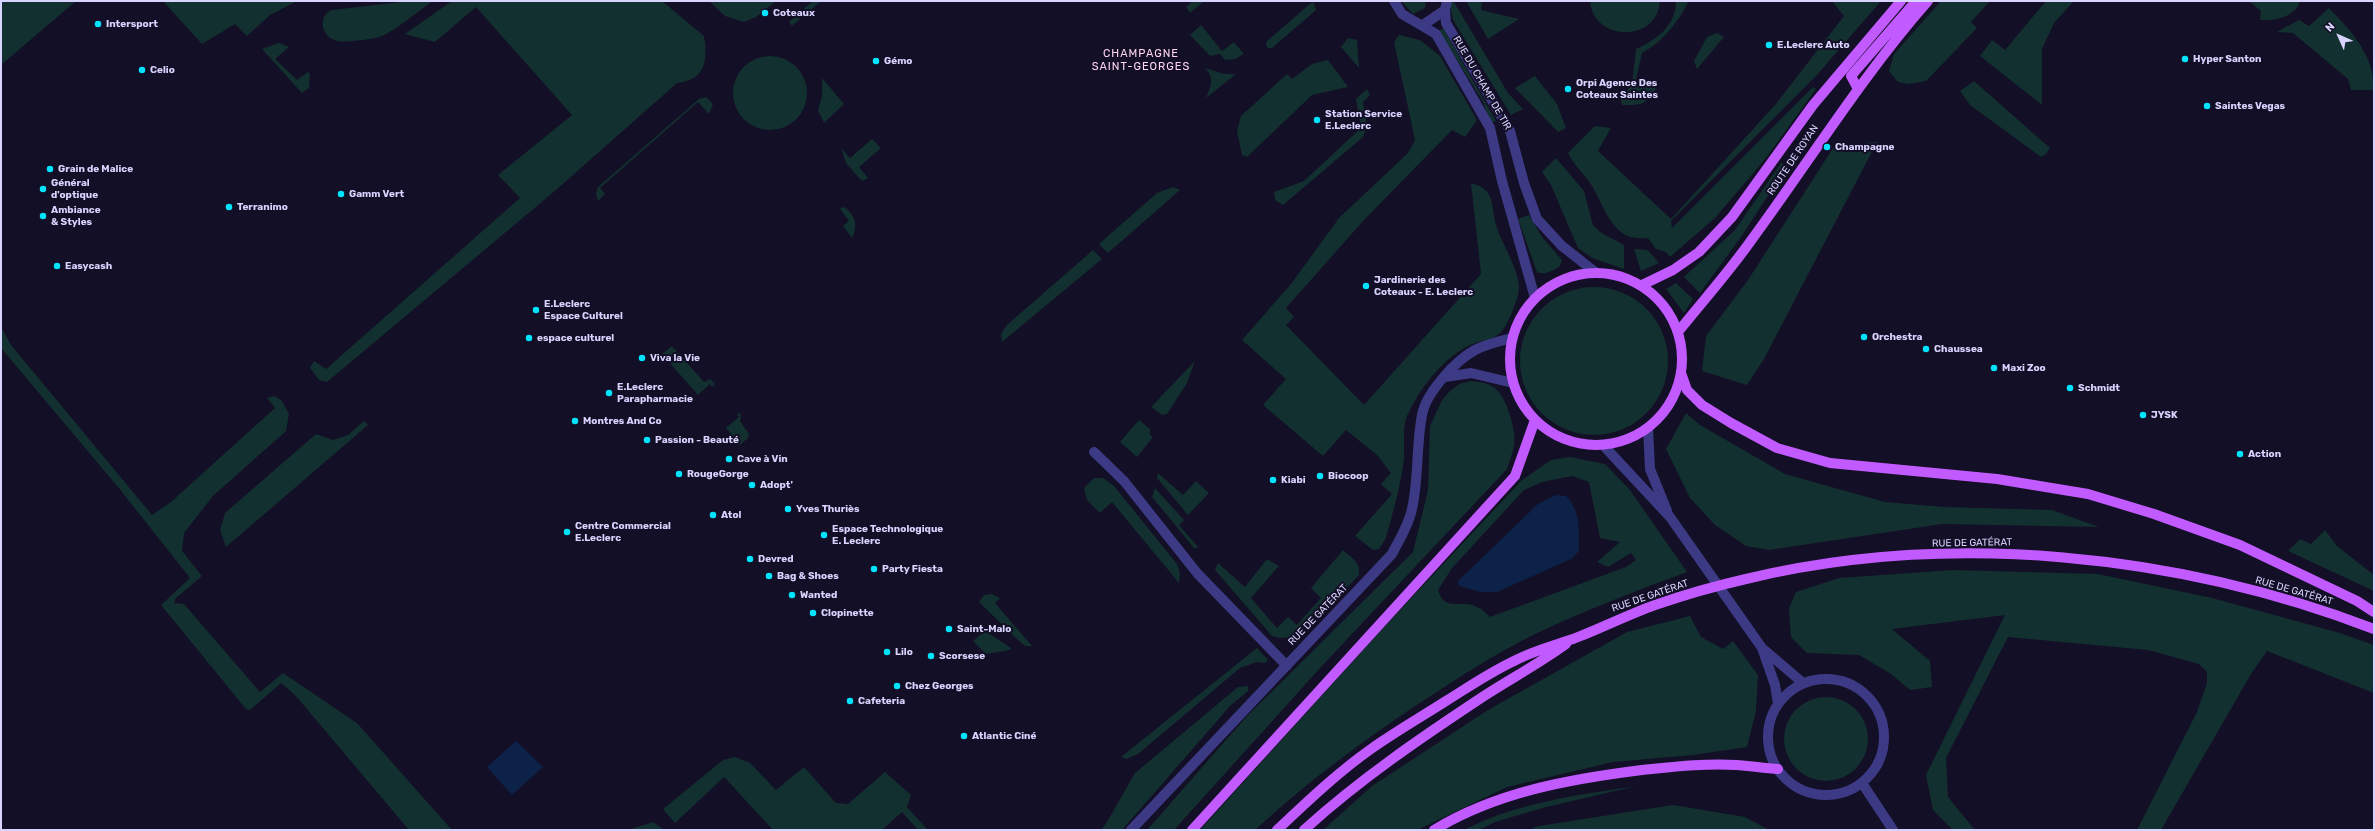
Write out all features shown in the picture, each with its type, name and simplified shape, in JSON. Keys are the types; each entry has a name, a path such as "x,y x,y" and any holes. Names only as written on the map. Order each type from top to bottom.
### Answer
{"main road":[{"name":"ROUTE DE ROYAN","path":"1642,285 1673,270 1699,252 1732,217 1813,105 1902,1"},
{"path":"1858,89 1851,76 1916,1"},
{"name":"ROUTE DE ROYAN","path":"1678,332 1750,243 1858,89 1900,32 1928,1"},
{"path":"1596,272 1614,274 1642,285 1664,305 1678,332 1682,352 1681,373 1674,394 1663,412 1648,428 1603,445 1585,444 1567,440 1550,432 1535,420 1522,403 1513,382 1510,360 1512,338 1521,316 1535,298 1559,281 1573,276 1596,272"},
{"path":"1681,373 1687,390 1702,404 1731,423 1777,448 1830,463 1890,467 1997,480 2088,494 2154,514 2240,546 2358,601 2374,612"},
{"path":"1192,830 1515,476 1535,420"},
{"name":"RUE DE GATÉRAT","path":"1277,830 1342,772 1408,725 1510,663 1540,648 1573,639 1650,607 1697,592 1778,572 1885,558 2005,554 2065,557 2127,564 2188,576 2266,595 2374,629"},
{"name":"RUE DE GATÉRAT","path":"1304,830 1330,807 1434,729 1486,694 1538,665 1573,639"},
{"path":"1434,830 1449,820 1508,796 1568,780 1668,767 1735,765 1778,769"}],"street":[{"name":"RUE DU CHAMP DE TIR","path":"1394,1 1402,14 1436,34 1490,128 1502,181 1535,298"},
{"name":"RUE DU CHAMP DE TIR","path":"1446,5 1446,23 1510,131 1524,183 1537,219 1562,246 1596,272"},
{"path":"1422,25 1446,5"},
{"name":"RUE DE GATÉRAT","path":"1131,830 1252,699 1287,666 1392,554 1404,532 1412,511 1417,483 1422,414 1434,389 1464,357 1475,350 1512,338"},
{"path":"1445,378 1471,373 1513,382"},
{"path":"1648,428 1650,469 1670,517"},
{"path":"1603,445 1670,517 1762,648 1803,683"},
{"path":"1094,452 1124,481 1196,573 1287,666"},
{"path":"1762,648 1775,685 1778,704"},
{"path":"1822,678 1840,680 1857,687 1872,699 1881,716 1885,734 1883,752 1877,764 1862,783 1845,792 1826,795 1807,792 1791,783 1778,769 1770,754 1768,737 1771,719 1778,704 1794,688 1803,683 1822,678"},
{"path":"1862,783 1893,830"}],"green space":[{"path":"1,1 76,1 1,65"},
{"path":"163,1 297,1 270,15 247,36 235,24 202,44"},
{"path":"410,1 433,1 398,26 379,37 364,40 337,41 332,39 324,31 324,17 332,10"},
{"path":"452,1 662,1 704,36 706,53 705,61 703,67 694,78 677,83 556,190 327,382 319,380 310,368 314,361 326,369 520,198 498,175 572,115 476,7 435,42 405,34"},
{"path":"709,1 776,1 756,17 744,22 725,16"},
{"path":"813,1 821,1 792,26 789,22"},
{"path":"1193,1 1204,1 1190,13 1186,7"},
{"path":"1401,1 1426,1 1425,8 1413,14"},
{"path":"1466,1 1482,1 1481,10 1519,19 1488,39"},
{"path":"1590,1 1660,1 1657,15 1649,24 1638,30 1625,32 1613,30 1602,24 1594,14"},
{"path":"1676,1 1689,1 1669,31 1657,43 1642,53 1636,79 1656,89 1645,102 1634,105 1622,105 1620,98 1632,85 1636,49 1651,41 1664,31 1673,17"},
{"path":"1832,1 1881,1 1817,75 1671,221 1672,228 1813,87 1816,89 1766,158 1716,217 1670,257 1666,252 1656,249 1648,238 1636,238 1626,235 1618,229 1611,221 1596,192 1575,165 1568,153 1595,126 1611,128 1598,151 1671,219 1775,105 1844,16"},
{"path":"1941,1 1990,1 1971,22 1977,28 1926,81 1909,84 1898,82 1889,71 1894,54"},
{"path":"2046,1 2074,1 2054,23 2042,49 2042,105 1980,56 1992,40 2005,50"},
{"path":"2249,1 2300,1 2294,11 2284,17 2272,20 2260,20 2261,11"},
{"path":"1454,2 1508,93 1523,109 1511,115 1453,20 1450,4"},
{"path":"1311,3 1314,3 1316,10 1272,48 1267,48 1266,42"},
{"path":"2329,8 2354,36 2366,55 2373,77 2374,90 2351,90 2348,79 2293,33 2277,32 2299,20 2309,26"},
{"path":"1201,25 1222,51 1234,42 1244,54 1235,59 1225,60 1220,54 1210,56 1190,35"},
{"path":"1443,28 1496,121 1491,123 1483,102 1439,31"},
{"path":"1717,33 1724,37 1697,69 1694,61 1707,37"},
{"path":"1399,35 1420,40 1440,56 1477,120 1465,137 1452,130 1364,220 1286,308 1294,317 1286,325 1364,405 1481,274 1471,183 1480,186 1485,190 1492,201 1497,228 1514,266 1519,288 1512,312 1506,326 1502,331 1493,338 1470,345 1450,358 1433,375 1412,405 1405,421 1403,468 1386,538 1379,549 1373,550 1355,536 1392,494 1381,484 1391,473 1377,455 1346,430 1323,456 1263,405 1286,379 1242,340 1291,284 1339,218 1408,153 1415,140 1394,42"},
{"path":"1348,38 1357,40 1359,68 1341,47"},
{"path":"279,43 289,47 275,59 297,80 308,72 310,74 309,88 302,93 262,49"},
{"path":"763,56 777,56 791,62 801,72 807,86 805,107 801,114 791,124 777,130 763,130 749,124 739,114 733,100 733,86 739,72 749,62"},
{"path":"1328,60 1348,87 1312,95 1247,157 1242,155 1237,131 1241,116 1287,74 1292,79 1312,64"},
{"path":"1205,68 1224,74 1236,74 1206,98 1211,86 1211,79"},
{"path":"1535,76 1557,104 1566,128 1558,132 1515,88"},
{"path":"822,78 844,104 824,123 818,110 822,96"},
{"path":"1974,81 2050,148 2046,154 2041,157 1970,105 1960,91"},
{"path":"1367,89 1370,95 1363,102 1367,126 1363,137 1283,205 1275,200 1274,192 1304,181 1361,128 1356,99"},
{"path":"706,97 713,104 709,114 698,102 600,188 605,194 598,201 596,194 598,187 699,99"},
{"path":"872,139 881,148 859,167 868,178 862,181 846,163 841,148 850,158"},
{"path":"1877,142 1764,359 1747,385 1702,371 1706,336 1748,280 1835,145"},
{"path":"1556,158 1584,191 1593,225 1600,232 1624,245 1624,269 1592,258 1578,248 1551,185 1542,172"},
{"path":"1781,163 1788,165 1741,237 1700,293 1684,277 1735,230"},
{"path":"1173,187 1180,190 1108,253 1099,244 1157,193"},
{"path":"842,207 846,208 854,218 855,229 852,238 843,226 849,221 840,209"},
{"path":"1529,215 1542,237 1562,260 1560,266 1549,272 1537,272 1518,219"},
{"path":"1634,249 1648,250 1659,263 1641,271"},
{"path":"1093,250 1102,259 1002,342 1001,334 1007,325"},
{"path":"1676,283 1693,299 1684,313 1666,289"},
{"path":"1587,287 1601,287 1616,290 1629,295 1647,308 1660,326 1663,333 1667,347 1667,375 1663,389 1660,396 1647,414 1629,427 1622,430 1601,435 1587,435 1572,432 1559,427 1541,414 1528,396 1525,389 1520,368 1520,354 1523,339 1528,326 1541,308 1559,295 1566,292"},
{"path":"1,327 11,345 152,515 171,502 275,408 267,398 275,396 282,401 289,414 286,431 213,496 184,533 182,551 202,576 176,598 174,603 184,604 260,692 283,673 357,723 452,830 409,830 295,695 281,683 250,710 246,709 161,605 190,578 118,487 1,348"},
{"path":"672,346 704,382 710,379 715,384 712,387 710,384 698,395 662,354"},
{"path":"1195,361 1187,383 1167,414 1162,415 1151,407"},
{"path":"1471,381 1485,383 1497,390 1501,394 1508,408 1513,425 1515,440 1507,469 1321,667 1174,830 1147,830 1247,716 1413,552 1428,490 1430,426 1442,400 1450,391 1459,384"},
{"path":"740,412 740,421 749,434 748,438 740,445 726,428 739,417 737,415"},
{"path":"1686,413 1700,425 1785,474 1885,502 1944,507 2052,510 2099,527 1942,524 1769,550 1746,546 1715,525 1690,498 1666,449"},
{"path":"1139,420 1150,429 1150,435 1153,437 1137,457 1120,442"},
{"path":"364,421 368,425 226,547 220,530 225,513 316,434 333,440 348,435"},
{"path":"1570,457 1605,464 1630,490 1687,572 1648,586 1535,634 1479,665 1403,714 1359,745 1296,794 1255,830 1200,830 1387,624 1522,480 1551,460","holes":["1572,476 1589,482 1600,538 1620,542 1597,562 1608,567 1631,553 1636,560 1626,567 1490,617 1477,607 1469,604 1453,604 1444,601 1438,590 1452,568 1524,490 1542,482"]},
{"path":"1158,473 1183,495 1196,481 1209,493 1188,515 1157,478"},
{"path":"1094,478 1103,478 1114,486 1177,564 1180,573 1179,583 1112,502 1100,513 1087,500 1084,488"},
{"path":"1155,488 1184,520 1179,525 1198,547 1197,548 1194,548 1152,497"},
{"path":"2325,530 2337,546 2374,575 2374,591 2288,551 2300,539 2311,544"},
{"path":"1343,550 1353,558 1359,567 1359,575 1305,631 1289,637 1281,638 1272,636 1215,570 1218,563 1245,587 1267,559 1279,566 1251,598 1277,628 1288,617 1297,625 1321,598 1311,588"},
{"path":"1953,570 2098,574 2212,598 2340,633 2374,645 2374,693 2267,651 2251,674 2161,830 2137,830 2197,712 2207,683 2207,672 2199,664 2148,650 2008,637 1946,758 1948,797 1975,830 1953,830 1933,810 1926,775 2005,615 1892,629 1930,661 1932,687 1910,690 1891,674 1859,655 1807,653 1791,637 1789,608 1796,592 1839,578"},
{"path":"992,594 1000,598 995,603 1032,646 1025,646 979,602 984,595"},
{"path":"1690,616 1701,637 1723,649 1733,641 1758,675 1756,711 1747,747 1693,755 1613,762 1507,787 1417,830 1323,830 1372,786 1488,710 1627,632"},
{"path":"985,631 1011,648 1010,650 986,654 973,641"},
{"path":"1257,648 1268,660 1265,663 1257,662 1240,668 1138,754 1126,759 1121,757"},
{"path":"1248,686 1248,691 1230,706 1122,830 1101,830 1135,773 1238,687"},
{"path":"1826,697 1842,700 1856,709 1865,723 1868,739 1865,755 1856,769 1842,778 1826,781 1810,778 1796,769 1787,755 1784,739 1787,723 1796,709 1810,700"},
{"path":"735,757 750,763 776,790 804,767 836,803 848,804 885,772 911,795 907,807 928,830 918,830 902,812 882,830 773,830 724,777 675,823 663,809 723,760"},
{"path":"1637,786 1546,807 1495,822 1479,830 1464,830 1485,820 1527,806 1571,796"},
{"path":"1673,805 1745,817 1769,830 1528,830 1539,826"},
{"path":"653,822 664,830 628,830"}],"water":[{"path":"1556,495 1566,496 1571,502 1577,515 1579,529 1579,551 1571,559 1497,592 1480,592 1459,586 1458,581 1538,504"},
{"path":"516,741 543,767 512,795 487,767"}],"place":[{"name":"Coteaux","path":"765,13"},
{"name":"Intersport","path":"98,24"},
{"name":"E.Leclerc Auto","path":"1769,45"},
{"name":"Hyper Santon","path":"2185,59"},
{"name":"Gémo","path":"876,61"},
{"name":"Celio","path":"142,70"},
{"name":"Orpi Agence Des Coteaux Saintes","path":"1568,89"},
{"name":"Saintes Vegas","path":"2207,106"},
{"name":"Station Service E.Leclerc","path":"1317,120"},
{"name":"Champagne","path":"1827,147"},
{"name":"Grain de Malice","path":"50,169"},
{"name":"Général d'optique","path":"43,189"},
{"name":"Gamm Vert","path":"341,194"},
{"name":"Terranimo","path":"229,207"},
{"name":"Ambiance & Styles","path":"43,216"},
{"name":"Easycash","path":"57,266"},
{"name":"Jardinerie des Coteaux - E. Leclerc","path":"1366,286"},
{"name":"E.Leclerc Espace Culturel","path":"536,310"},
{"name":"Orchestra","path":"1864,337"},
{"name":"espace culturel","path":"529,338"},
{"name":"Chaussea","path":"1926,349"},
{"name":"Viva la Vie","path":"642,358"},
{"name":"Maxi Zoo","path":"1994,368"},
{"name":"Schmidt","path":"2070,388"},
{"name":"E.Leclerc Parapharmacie","path":"609,393"},
{"name":"JYSK","path":"2143,415"},
{"name":"Montres And Co","path":"575,421"},
{"name":"Passion - Beauté","path":"647,440"},
{"name":"Action","path":"2240,454"},
{"name":"Cave à Vin","path":"729,459"},
{"name":"RougeGorge","path":"679,474"},
{"name":"Biocoop","path":"1320,476"},
{"name":"Kiabi","path":"1273,480"},
{"name":"Adopt'","path":"752,485"},
{"name":"Yves Thuriès","path":"788,509"},
{"name":"Atol","path":"713,515"},
{"name":"Centre Commercial E.Leclerc","path":"567,532"},
{"name":"Espace Technologique E. Leclerc","path":"824,535"},
{"name":"Devred","path":"750,559"},
{"name":"Party Fiesta","path":"874,569"},
{"name":"Bag & Shoes","path":"769,576"},
{"name":"Wanted","path":"792,595"},
{"name":"Clopinette","path":"813,613"},
{"name":"Saint-Malo","path":"949,629"},
{"name":"Lilo","path":"887,652"},
{"name":"Scorsese","path":"931,656"},
{"name":"Chez Georges","path":"897,686"},
{"name":"Cafeteria","path":"850,701"},
{"name":"Atlantic Ciné","path":"964,736"}],"district":[{"name":"CHAMPAGNE SAINT-GEORGES","path":"1141,60"}]}
